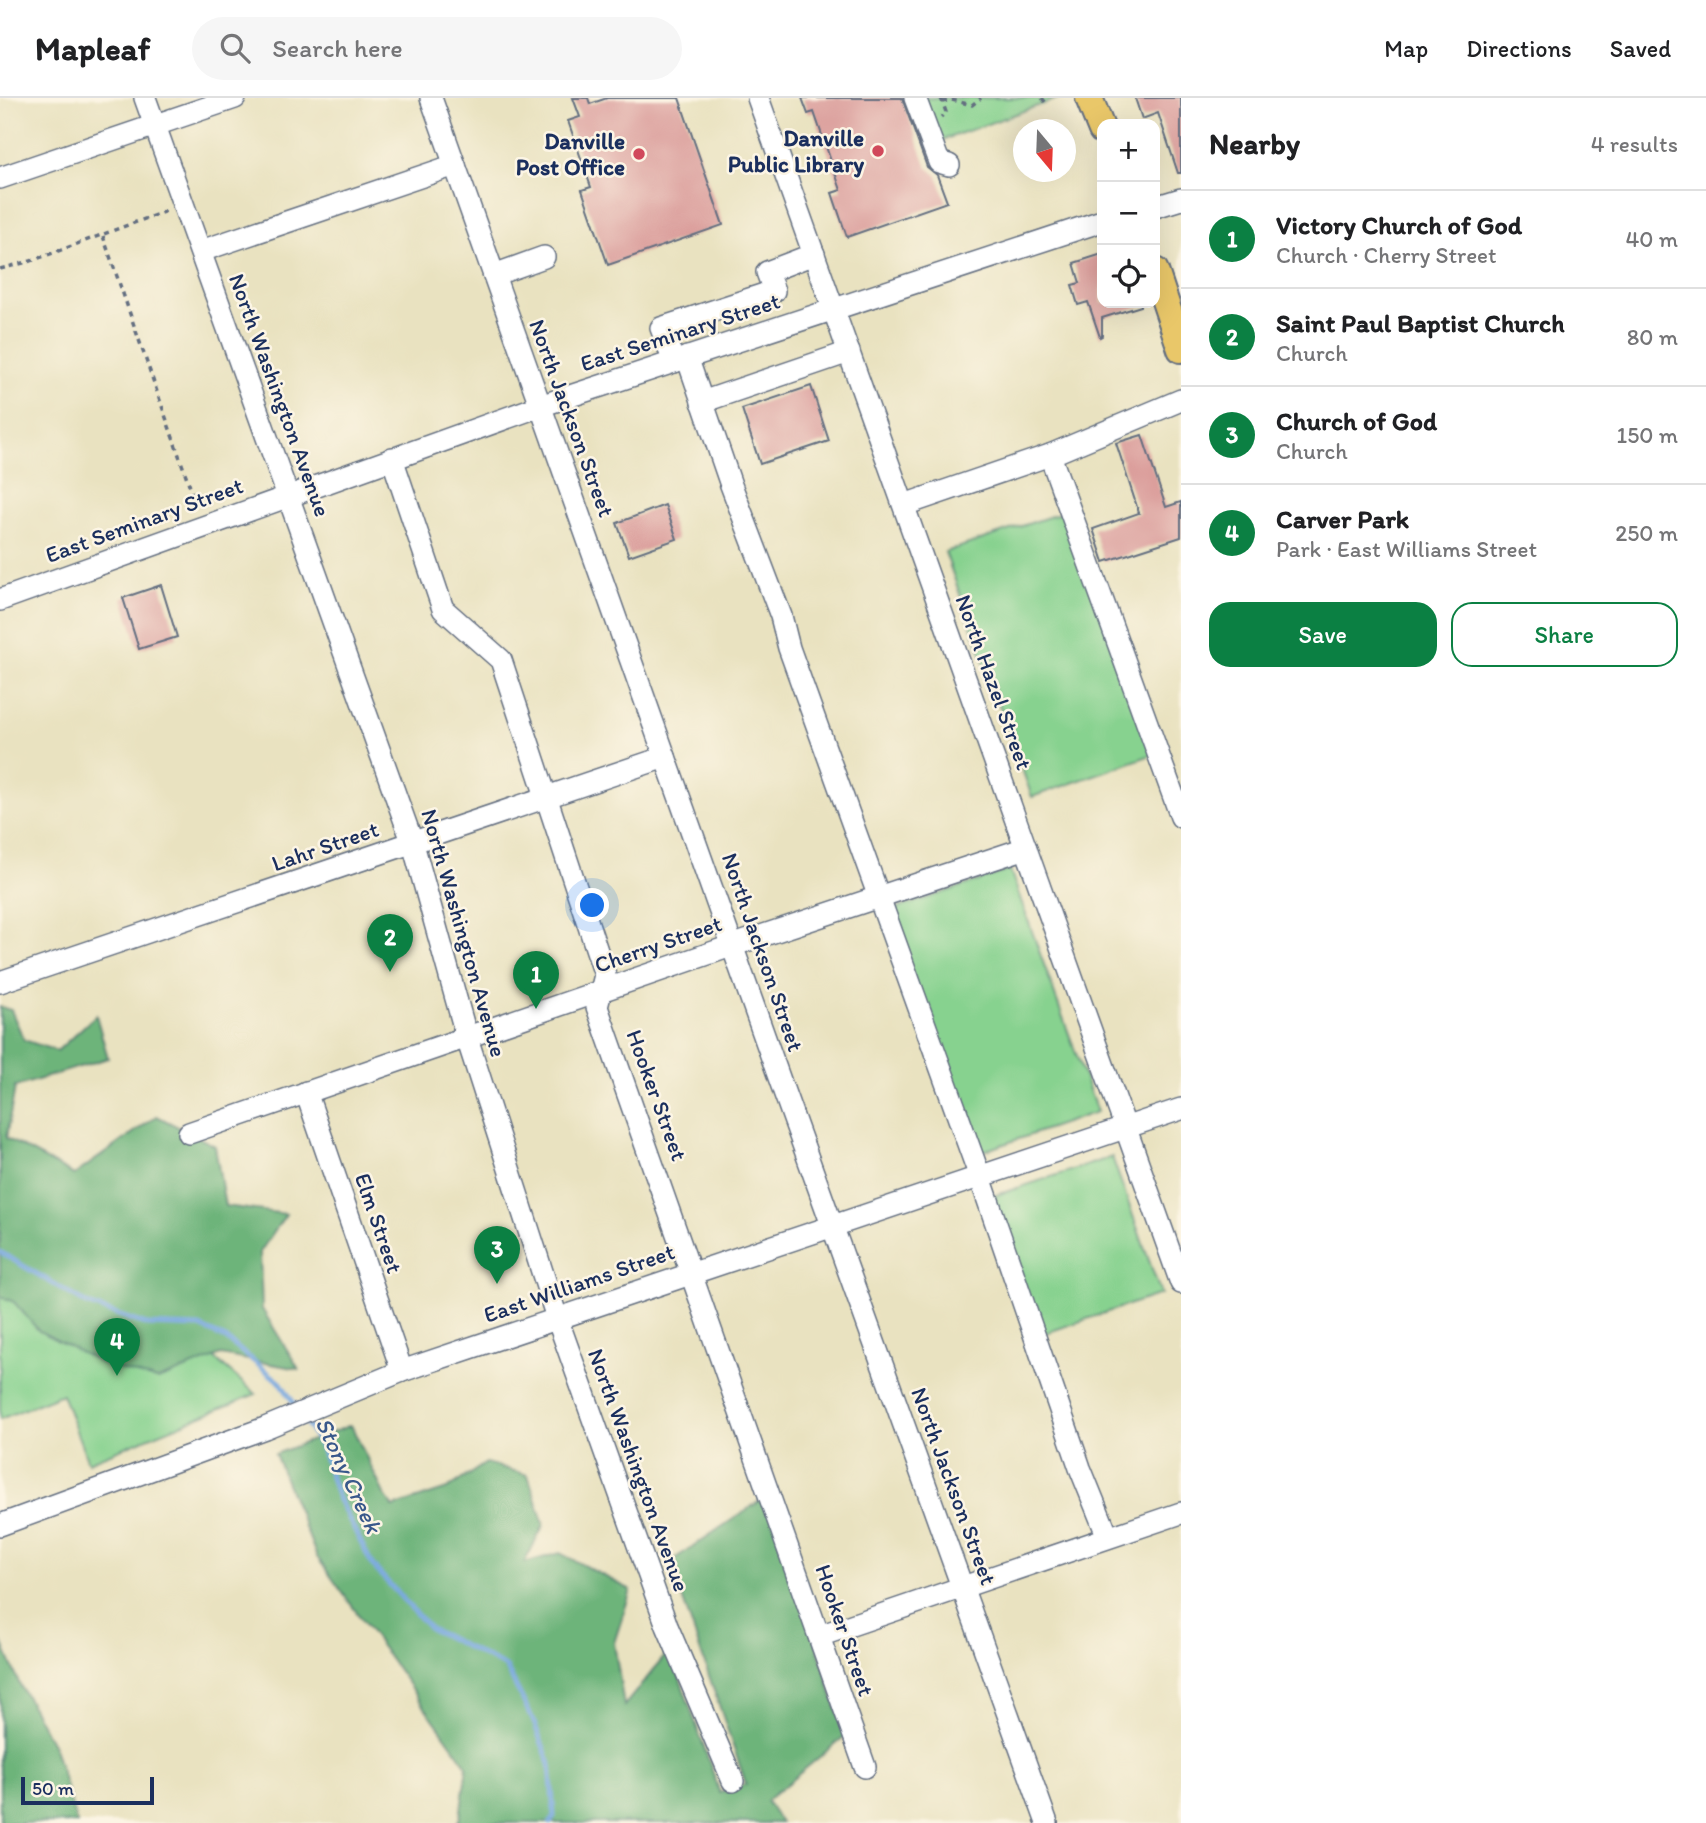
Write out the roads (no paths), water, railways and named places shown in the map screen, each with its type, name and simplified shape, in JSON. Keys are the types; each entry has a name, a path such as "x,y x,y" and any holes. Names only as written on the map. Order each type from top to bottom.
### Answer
{"main road":[{"path":"1160,286 1181,349"}],"street":[{"name":"North Washington Avenue","path":"145,98 413,844 467,1038 557,1318 667,1626 733,1782"},
{"path":"0,178 235,98"},
{"name":"North Jackson Street","path":"431,98 1047,1823"},
{"name":"North Hazel Street","path":"758,98 1181,1283"},
{"path":"915,98 939,162 949,165"},
{"path":"201,251 455,165"},
{"path":"1160,205 1181,199"},
{"name":"East Seminary Street","path":"0,600 540,406 1097,223"},
{"path":"814,254 767,272 774,291 661,328 702,402 781,616 789,648 980,1177 1076,1456 1108,1537"},
{"path":"494,275 544,257"},
{"path":"702,402 849,352"},
{"path":"904,505 1050,455 1181,400"},
{"path":"1050,455 1181,817"},
{"name":"Hooker Street","path":"392,458 443,609 501,660 605,975 597,1007 865,1767"},
{"name":"Lahr Street","path":"0,982 666,757"},
{"name":"Cherry Street","path":"189,1133 734,945 1026,849"},
{"name":"Elm Street","path":"306,1092 402,1371"},
{"name":"East Williams Street","path":"0,1525 265,1428 402,1371 1181,1109"},
{"path":"819,1636 1181,1513"}],"waterway":[{"name":"Stony Creek","path":"0,1252 89,1305 147,1325 200,1327 226,1339 281,1383 298,1410"},
{"name":"Stony Creek","path":"303,1418 321,1447 337,1496 373,1566 429,1628 506,1667 533,1720 550,1764 554,1816 550,1823"}],"place":[{"name":"Danville Public Library","path":"878,151"},
{"name":"Danville Post Office","path":"639,154"},
{"name":"Saint Paul Baptist Church","path":"390,972"},
{"name":"Victory Church of God","path":"536,1009"},
{"name":"Church of God","path":"497,1284"},
{"name":"Carver Park","path":"117,1376"}]}
